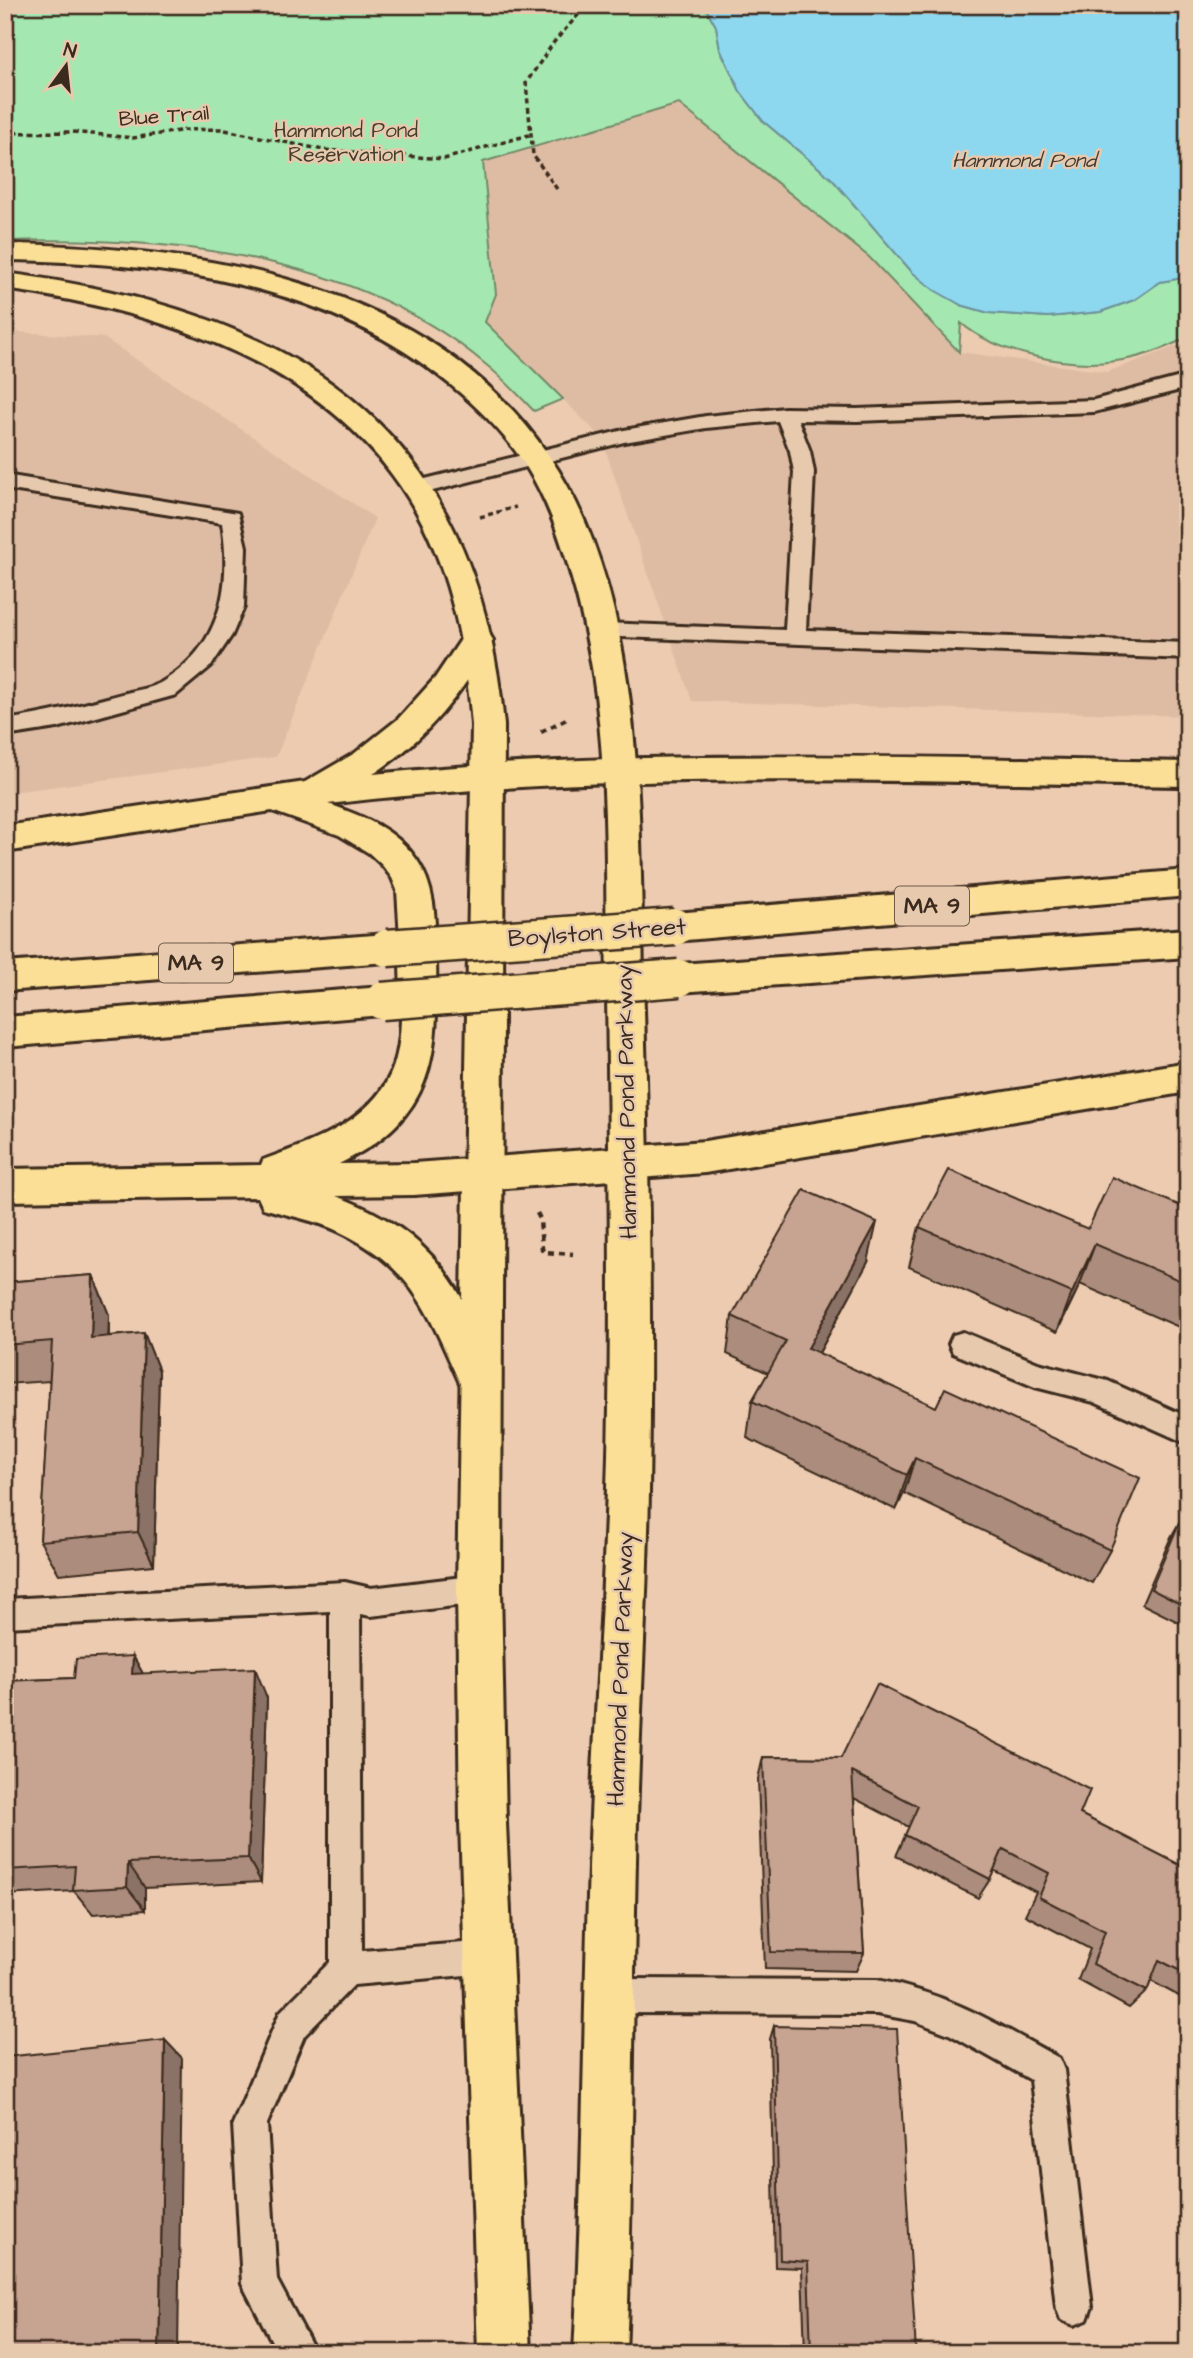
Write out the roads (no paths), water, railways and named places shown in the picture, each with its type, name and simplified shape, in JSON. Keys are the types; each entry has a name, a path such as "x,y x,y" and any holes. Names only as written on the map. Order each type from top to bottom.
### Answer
{"main road":[{"name":"Hammond Pond Parkway","path":"5,252 82,253 162,260 235,273 303,292 361,315 412,342 449,368 499,411 535,458 564,512 586,570 603,631 615,716 619,771 629,1162 629,1461 608,1996 600,2353"},
{"path":"5,281 98,295 155,309 212,330 307,379 343,407 389,453 417,488 440,527 455,563 477,639 487,713 488,776 479,1381 479,1589 488,1957 504,2353"},
{"path":"286,798 343,776 409,729 448,685 477,639"},
{"path":"5,839 286,798 488,776 762,769 1188,774"},
{"path":"210,1183 298,1165 342,1145 390,1107 405,1085 414,1062 418,1021 417,917 407,870 393,853 351,826 286,798"},
{"name":"Boylston Street","path":"5,976 675,927 1188,883"},
{"name":"Boylston Street","path":"5,1032 679,978 1188,943"},
{"path":"5,1185 414,1179 705,1157 1188,1077"},
{"path":"210,1183 321,1206 358,1221 398,1246 421,1268 444,1299 463,1336 479,1381"}],"lane":[{"path":"417,488 666,428 785,414 857,415 1094,406 1188,381"},
{"path":"785,414 800,451 803,472 795,637"},
{"path":"5,482 231,518 236,547 233,607 221,635 203,660 168,689 57,720 5,728"},
{"path":"603,631 1188,651"},
{"path":"963,1344 1035,1375 1098,1390 1188,1431"},
{"path":"5,1613 345,1596 371,1602 479,1589"},
{"path":"345,1596 346,1969"},
{"path":"298,2353 260,2284 250,2124 292,2024 346,1969 488,1957"},
{"path":"608,1996 877,1997 915,2004 959,2021 1047,2070 1074,2307"}],"water":[{"name":"Hammond Pond","path":"704,5 1188,5 1188,277 1160,282 1134,300 1100,312 1048,317 989,313 961,305 934,290 912,272 832,179 763,121 740,91 720,49 716,26"}],"park label":[{"name":"Hammond Pond Reservation","path":"346,142"}]}
